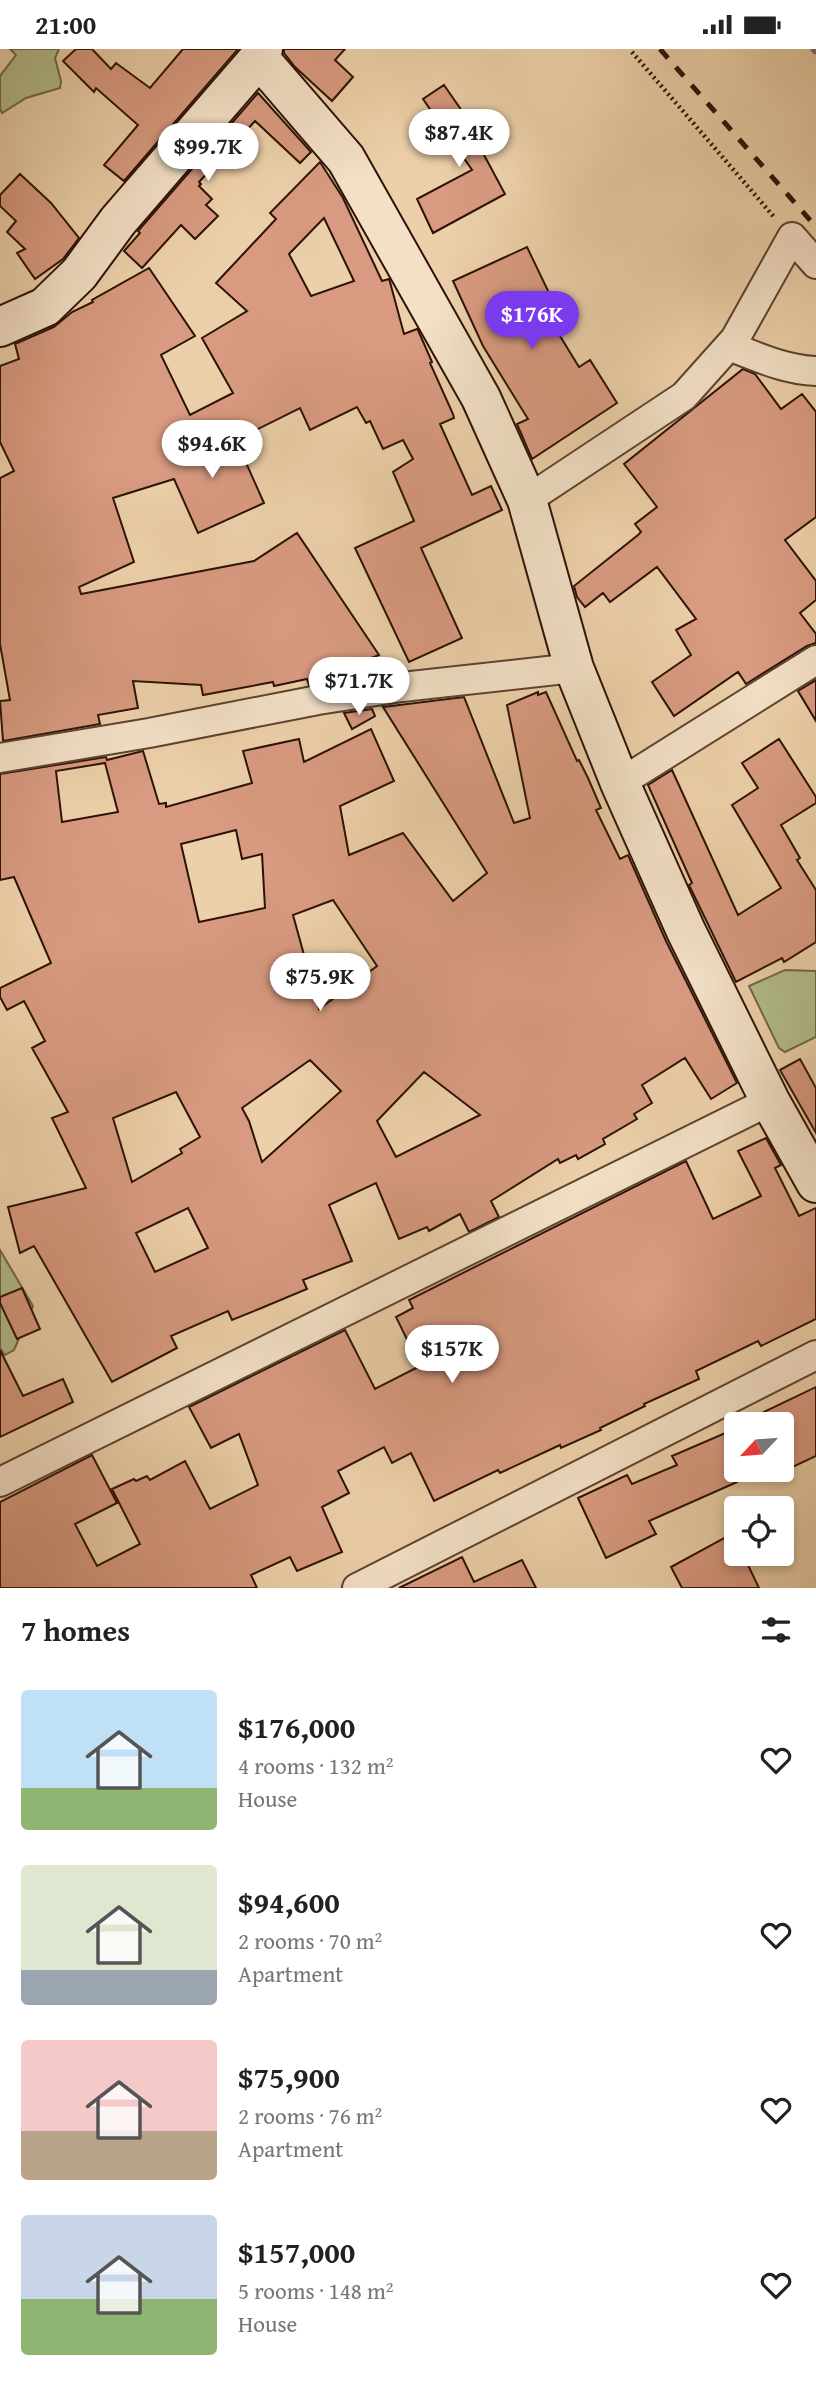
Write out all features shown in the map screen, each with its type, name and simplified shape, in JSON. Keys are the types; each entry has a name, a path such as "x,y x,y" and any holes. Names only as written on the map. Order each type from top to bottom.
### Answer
{"street":[{"path":"0,327 45,307 79,274 118,221 261,53 346,159 481,398 527,500 574,668 620,783 686,931 770,1101 816,1183"},
{"path":"527,500 684,396 735,339 792,237 816,264"},
{"path":"729,346 779,364 816,371"},
{"path":"620,783 816,660"},
{"path":"0,758 149,733 318,700 402,687 574,668"},
{"path":"0,1482 770,1101"},
{"path":"357,1588 816,1355"}],"path":[{"path":"632,51 792,237"}],"green space":[{"path":"10,49 59,49 55,58 61,81 60,88 26,98 2,113 0,76 16,55"},
{"path":"785,970 816,971 816,1037 785,1052 779,1048 749,986"},
{"path":"0,1250 33,1306 14,1350 5,1355 0,1348"}],"building":[{"path":"76,49 92,49 111,69 116,63 150,88 183,49 238,49 124,181 104,165 138,125 96,88 94,92 63,61"},
{"path":"284,49 345,49 335,60 353,77 332,101 295,67"},
{"path":"444,85 471,124 468,125 505,194 433,233 417,199 472,170 423,99"},
{"path":"258,93 311,152 300,163 255,121 199,182 199,186 212,199 206,205 218,216 195,239 181,225 142,268 124,251 140,233 138,231"},
{"path":"320,162 343,198 382,281 389,279 404,334 418,330 454,418 440,424 472,495 491,486 502,510 421,548 462,638 409,662 355,548 414,521 393,472 413,459 403,440 383,449 370,421 366,423 357,407 310,430 300,408 248,434 251,441 239,447 264,503 198,533 174,479 113,498 134,562 79,587 81,594 254,561 297,533 379,655 351,666 356,677 328,679 309,685 307,679 274,686 273,682 203,695 201,685 133,681 138,708 98,715 100,724 3,741 0,701 10,700 0,644 0,478 14,471 0,442 0,366 19,359 15,344 54,327 72,312 149,268 195,336 161,355 190,415 233,393 202,338 247,311 216,283 276,219 270,213","holes":["324,218 354,281 311,296 289,254"]},
{"path":"20,174 51,203 79,238 63,259 35,279 17,253 25,249 7,232 16,221 0,206 0,195"},
{"path":"527,247 550,295 538,300 579,367 590,360 617,403 532,459 517,424 528,419 483,346 453,281"},
{"path":"743,369 755,374 781,409 802,394 816,412 816,517 785,540 816,581 816,600 800,613 816,634 816,643 746,684 738,672 674,716 652,682 691,655 676,630 696,619 657,567 610,602 603,593 585,607 577,597 574,586 638,535 641,532 635,524 657,507 624,464"},
{"path":"816,680 816,721 798,691"},
{"path":"538,692 538,695 546,692 601,808 596,810 620,859 628,855 666,941 737,1083 711,1099 685,1058 642,1085 652,1103 634,1114 637,1119 603,1139 605,1144 578,1159 576,1155 560,1163 558,1159 491,1201 499,1217 469,1232 460,1214 429,1231 427,1227 399,1239 376,1183 329,1205 352,1261 303,1280 307,1289 259,1309 232,1320 228,1311 171,1336 177,1348 112,1382 34,1246 20,1253 8,1207 86,1188 52,1118 68,1112 32,1048 45,1041 24,1001 7,1010 0,997 0,988 51,963 14,877 0,880 0,774 106,757 107,760 143,751 159,804 166,803 166,807 252,783 243,751 299,739 304,762 371,729 394,781 340,806 349,855 403,833 453,901 487,873 383,707 464,697 514,823 530,818 507,705","holes":["105,763 118,812 62,822 56,771","236,830 242,859 262,854 265,908 199,922 181,844","333,900 377,966 319,1009 293,915","310,1060 341,1091 262,1162 242,1108","424,1072 480,1115 396,1157 377,1121","176,1092 200,1137 180,1149 182,1153 132,1182 113,1118","188,1208 208,1248 155,1272 136,1233"]},
{"path":"372,709 375,716 352,729 344,713"},
{"path":"779,739 816,797 816,803 781,825 800,858 797,860 816,890 816,942 784,962 782,958 736,982 689,885 692,883 648,785 672,770 738,915 781,888 732,805 758,788 742,763"},
{"path":"800,1059 816,1088 816,1133 780,1070"},
{"path":"766,1138 781,1165 775,1168 799,1216 816,1208 816,1319 761,1346 758,1341 696,1371 699,1379 644,1404 645,1406 600,1428 601,1430 561,1448 560,1445 500,1473 498,1470 434,1501 411,1453 392,1463 384,1447 338,1471 349,1493 322,1507 342,1552 297,1571 290,1557 251,1575 257,1588 0,1588 0,1502 92,1455 117,1503 75,1524 97,1566 140,1544 112,1489 134,1479 136,1481 147,1476 150,1480 185,1461 210,1509 258,1485 239,1434 211,1448 189,1407 345,1330 375,1389 420,1366 396,1317 413,1308 409,1300 686,1161 713,1219 761,1196 738,1151"},
{"path":"22,1288 40,1329 17,1339 0,1303 0,1297"},
{"path":"0,1350 23,1396 63,1379 73,1402 0,1437"},
{"path":"816,1387 816,1456 794,1466 794,1412 764,1412"},
{"path":"724,1434 724,1482 737,1482 649,1521 656,1534 606,1558 578,1498 627,1475 632,1484 677,1465 672,1456"},
{"path":"724,1538 724,1566 748,1566 759,1588 682,1588 671,1567"},
{"path":"462,1557 474,1582 522,1560 536,1588 399,1588"}],"railway":[{"path":"660,49 816,227"}]}
